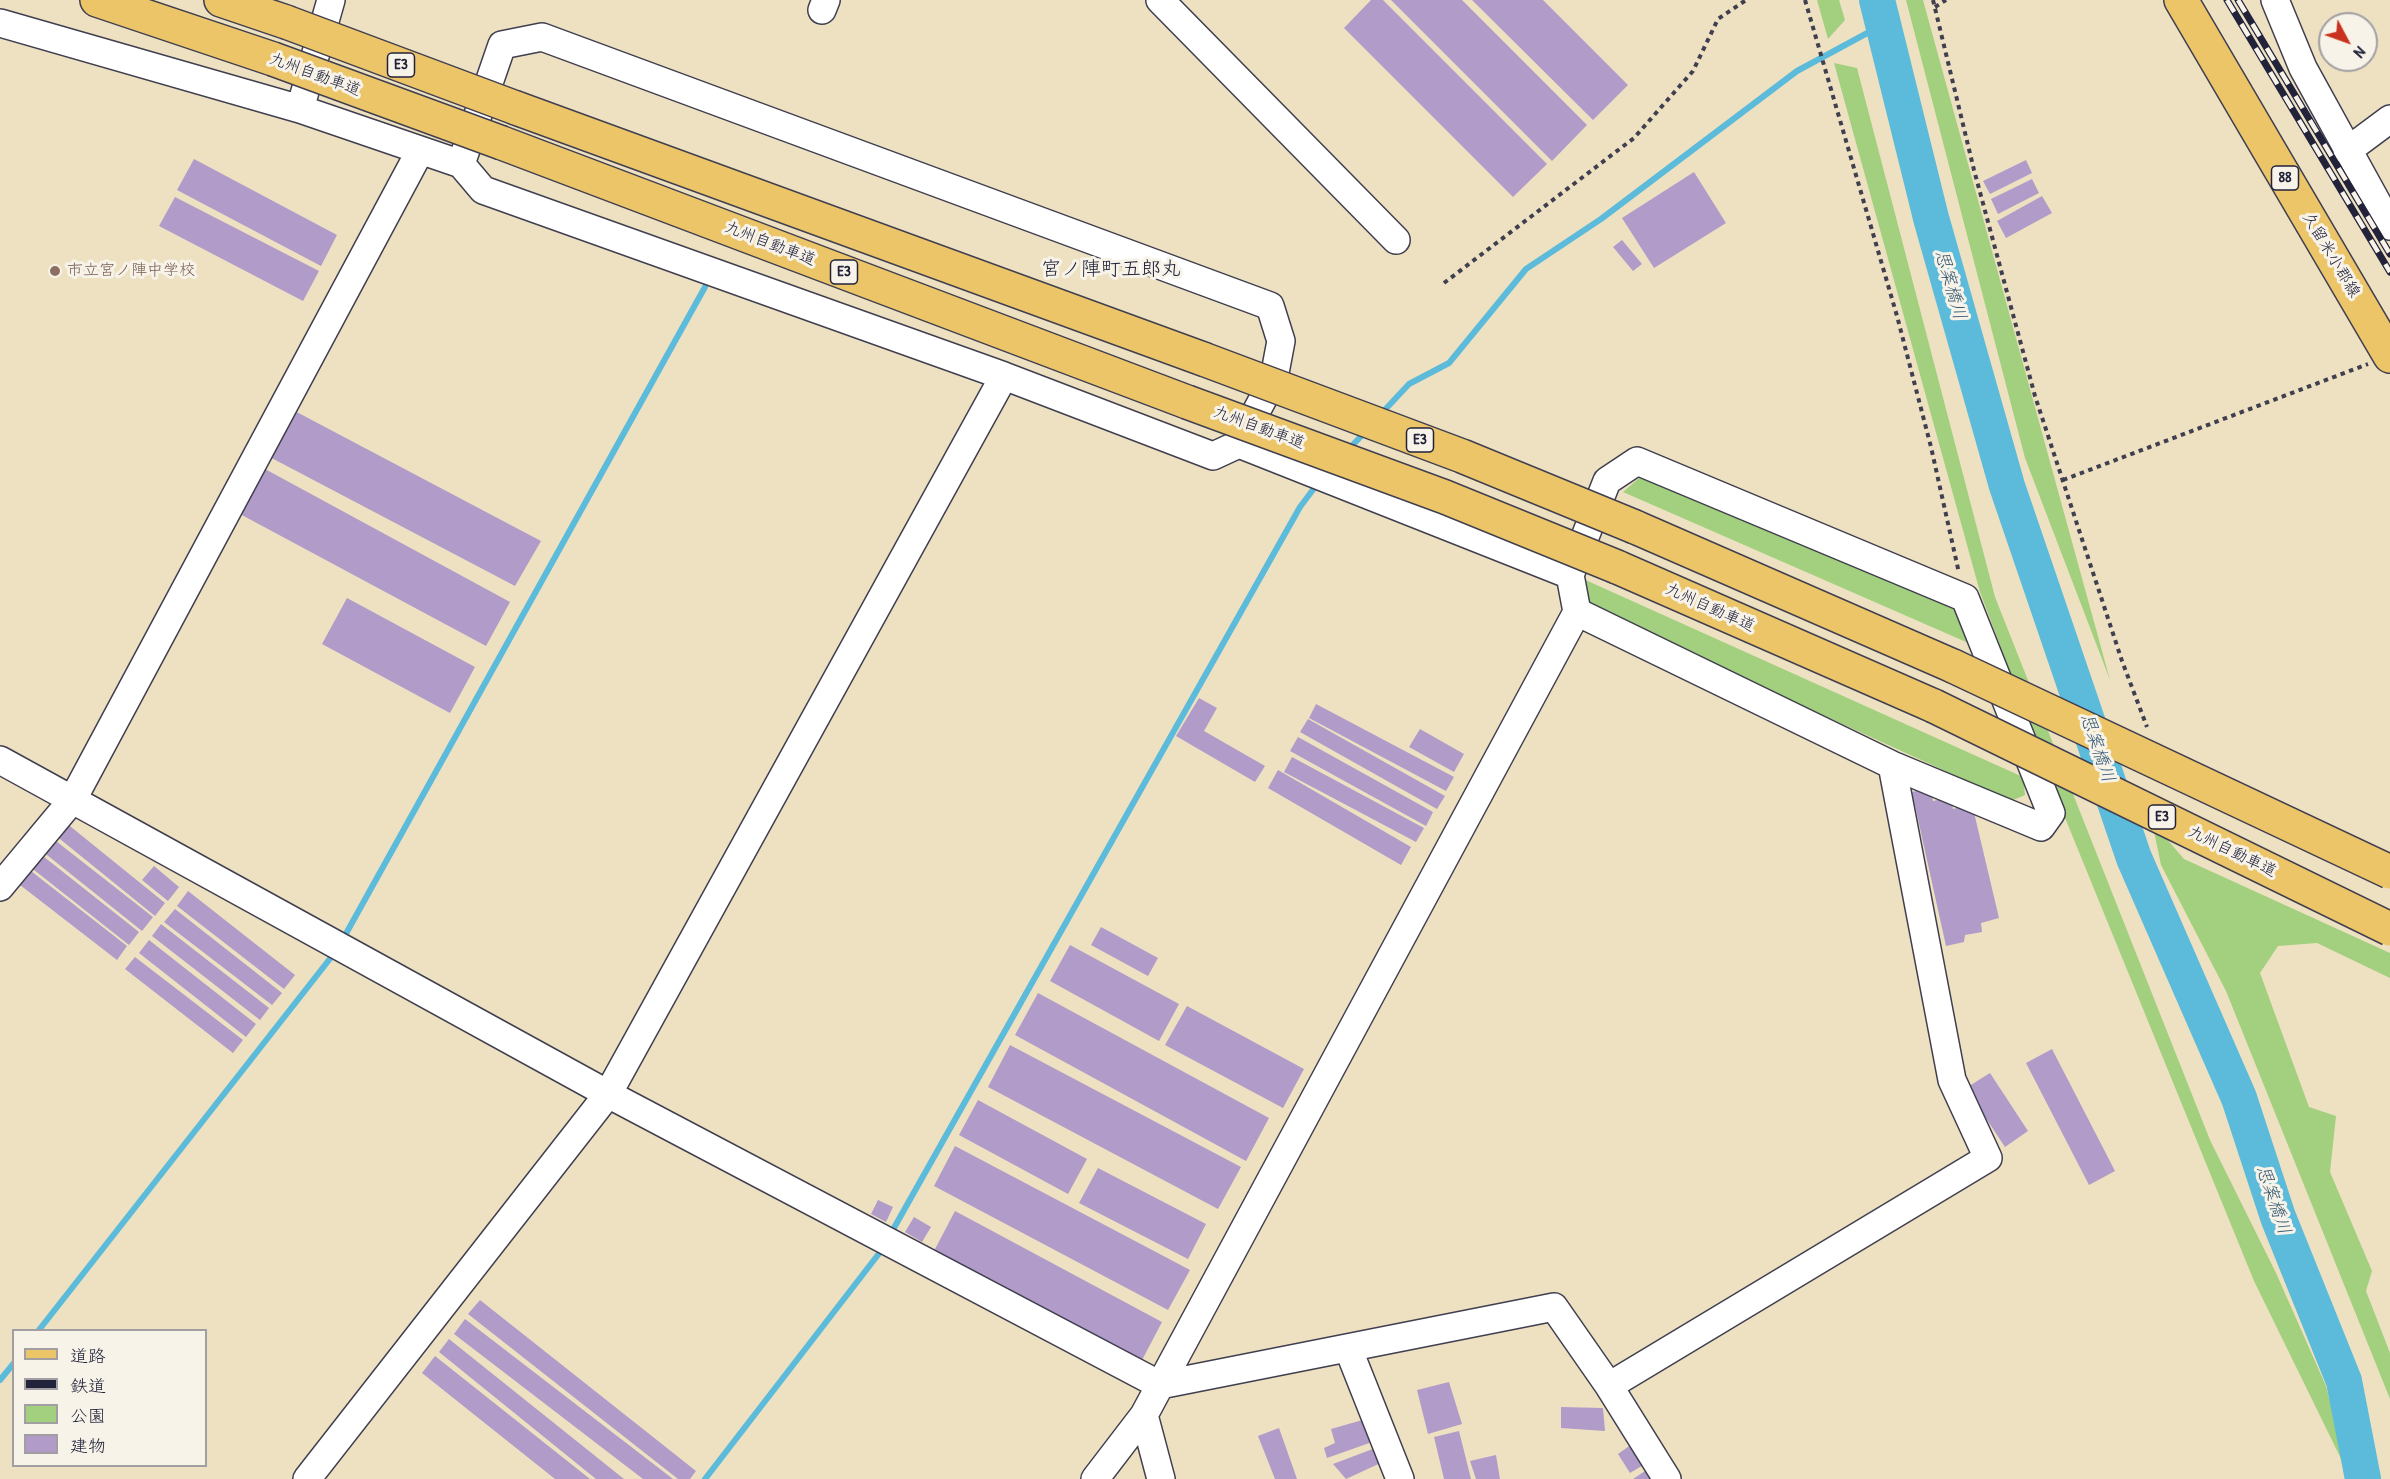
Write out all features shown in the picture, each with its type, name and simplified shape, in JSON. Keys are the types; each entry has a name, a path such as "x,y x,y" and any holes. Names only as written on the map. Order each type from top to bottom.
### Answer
{"main road":[{"name":"九州自動車道","path":"97,0 273,59 502,143 1445,497 1617,567 1934,706 2390,929"},
{"name":"E3","path":"221,0 1203,358 1462,456 1635,527 1953,666 2390,872"},
{"name":"久留米小郡線","path":"2181,0 2387,346"}],"street":[{"path":"300,109 332,0"},
{"path":"1161,0 1396,240"},
{"path":"2275,0 2303,68 2390,226"},
{"path":"0,23 300,109 461,164 483,190 1004,376 1213,456 1239,444 1275,378 1281,341 1270,306 542,37 502,45 461,164"},
{"path":"2347,151 2390,119"},
{"path":"0,887 73,799 420,151"},
{"path":"307,1479 608,1094 1004,376"},
{"path":"1239,444 1570,575"},
{"path":"1095,1479 1144,1415 1577,612 1570,575 1607,481 1637,461 1965,598 2051,813 2041,827 1892,765 1577,612"},
{"path":"0,760 608,1094 1160,1385 1554,1306 1609,1386 1666,1479"},
{"path":"1609,1386 1988,1158 1952,1080 1892,765"},
{"path":"1348,1348 1400,1479"},
{"path":"1144,1415 1161,1479"}],"path":[{"path":"1444,283 1634,138 1693,71 1718,19 1746,0"},
{"path":"1805,0 1897,316 1931,447 1965,598"},
{"path":"1933,0 1974,170 2035,396 2122,661 2147,727"},
{"path":"1935,7 1946,0"},
{"path":"2063,480 2387,346"}],"green space":[{"path":"1817,0 1839,0 1845,20 1828,39"},
{"path":"1906,0 1923,0 2110,680 2025,458"},
{"path":"1834,63 1857,68 1995,597 2210,1140 2276,1273 2326,1386 2348,1473 2254,1281 2061,808 1980,592"},
{"path":"1645,473 1961,611 1973,645 1623,492"},
{"path":"1581,578 2023,777 2025,795 2011,801 1597,612 1583,596"},
{"path":"2152,822 2184,859 2390,953 2390,978 2317,943 2278,946 2260,973 2309,1107 2336,1116 2330,1172 2372,1271 2366,1291 2390,1353 2390,1399 2226,991 2161,865"}],"building":[{"path":"1371,0 1383,0 1547,164 1513,197 1344,28"},
{"path":"1391,0 1462,0 1587,125 1552,161"},
{"path":"1472,0 1543,0 1628,85 1593,120"},
{"path":"194,159 337,235 321,266 177,190"},
{"path":"2026,160 2032,173 1990,194 1983,181"},
{"path":"1694,172 1726,223 1654,268 1622,218"},
{"path":"2032,179 2039,193 1998,214 1991,199"},
{"path":"2042,196 2052,213 2006,238 1997,221"},
{"path":"175,197 319,271 303,301 159,226"},
{"path":"1622,240 1642,264 1633,271 1613,247"},
{"path":"289,408 541,541 515,586 264,454"},
{"path":"265,469 510,602 486,646 240,514"},
{"path":"347,598 475,667 450,713 322,644"},
{"path":"1199,698 1217,708 1204,731 1265,766 1255,782 1176,736"},
{"path":"1316,704 1454,777 1446,791 1309,718"},
{"path":"1308,719 1445,796 1437,809 1300,732"},
{"path":"1420,729 1464,754 1454,772 1409,747"},
{"path":"1298,737 1433,812 1426,826 1290,751"},
{"path":"1292,757 1424,828 1416,842 1284,772"},
{"path":"1278,770 1411,847 1401,865 1268,788"},
{"path":"1930,788 1933,801 1951,797 1953,809 1972,804 1999,918 1981,923 1982,932 1965,935 1964,942 1946,946 1912,792"},
{"path":"60,818 165,903 155,916 50,831"},
{"path":"47,834 153,917 142,931 37,847"},
{"path":"34,849 139,932 129,945 24,862"},
{"path":"22,864 127,946 117,960 11,878"},
{"path":"154,866 179,887 168,901 142,880"},
{"path":"188,891 295,975 284,989 177,906"},
{"path":"175,909 282,993 272,1005 164,922"},
{"path":"161,924 269,1008 260,1020 152,936"},
{"path":"1101,927 1158,958 1148,976 1091,945"},
{"path":"149,940 256,1024 246,1037 139,953"},
{"path":"1070,945 1179,1004 1159,1041 1050,981"},
{"path":"135,957 243,1040 233,1053 125,969"},
{"path":"1038,993 1269,1118 1246,1161 1015,1035"},
{"path":"1187,1006 1304,1069 1283,1108 1165,1045"},
{"path":"1010,1045 1241,1167 1218,1209 988,1087"},
{"path":"2052,1049 2115,1171 2089,1185 2026,1063"},
{"path":"1990,1073 2028,1131 2005,1147 1966,1088"},
{"path":"978,1100 1087,1159 1068,1194 959,1135"},
{"path":"955,1146 1190,1270 1168,1310 934,1186"},
{"path":"1098,1168 1206,1224 1188,1259 1079,1203"},
{"path":"878,1200 893,1207 886,1222 871,1214"},
{"path":"955,1211 1162,1322 1141,1362 934,1251"},
{"path":"914,1217 931,1227 922,1242 905,1232"},
{"path":"480,1300 696,1471 690,1479 678,1479 468,1314"},
{"path":"465,1319 673,1479 643,1479 454,1334"},
{"path":"449,1339 624,1479 596,1479 439,1352"},
{"path":"435,1356 590,1479 555,1479 422,1373"},
{"path":"1449,1382 1462,1424 1428,1434 1417,1390"},
{"path":"1561,1407 1603,1408 1605,1431 1561,1428"},
{"path":"1366,1419 1375,1441 1327,1458 1324,1448 1335,1443 1331,1429"},
{"path":"1279,1428 1297,1479 1275,1479 1258,1436"},
{"path":"1459,1431 1471,1479 1444,1479 1434,1437"},
{"path":"1632,1444 1645,1464 1630,1473 1618,1454"},
{"path":"1378,1447 1385,1461 1346,1479 1333,1464"},
{"path":"1496,1455 1500,1479 1476,1479 1470,1461"},
{"path":"1648,1469 1654,1479 1633,1479"}],"waterway":[{"name":"思案橋川","path":"1877,0 1931,218 2007,486 2134,858 2239,1098 2278,1217 2344,1381 2363,1479"},
{"path":"1380,415 1409,384 1449,363 1526,269 1601,219 1797,71 1884,24"},
{"path":"343,939 705,287"},
{"path":"1347,451 1365,432"},
{"path":"890,1235 1300,507 1318,483"},
{"path":"40,1329 336,951"},
{"path":"705,1479 884,1247"},
{"path":"0,1380 12,1365"}],"railway":[{"path":"2227,0 2390,272"},
{"path":"2238,0 2390,254"}],"place":[{"name":"市立宮ノ陣中学校","path":"55,271"}],"district":[{"name":"宮ノ陣町五郎丸","path":"1111,270"}]}
